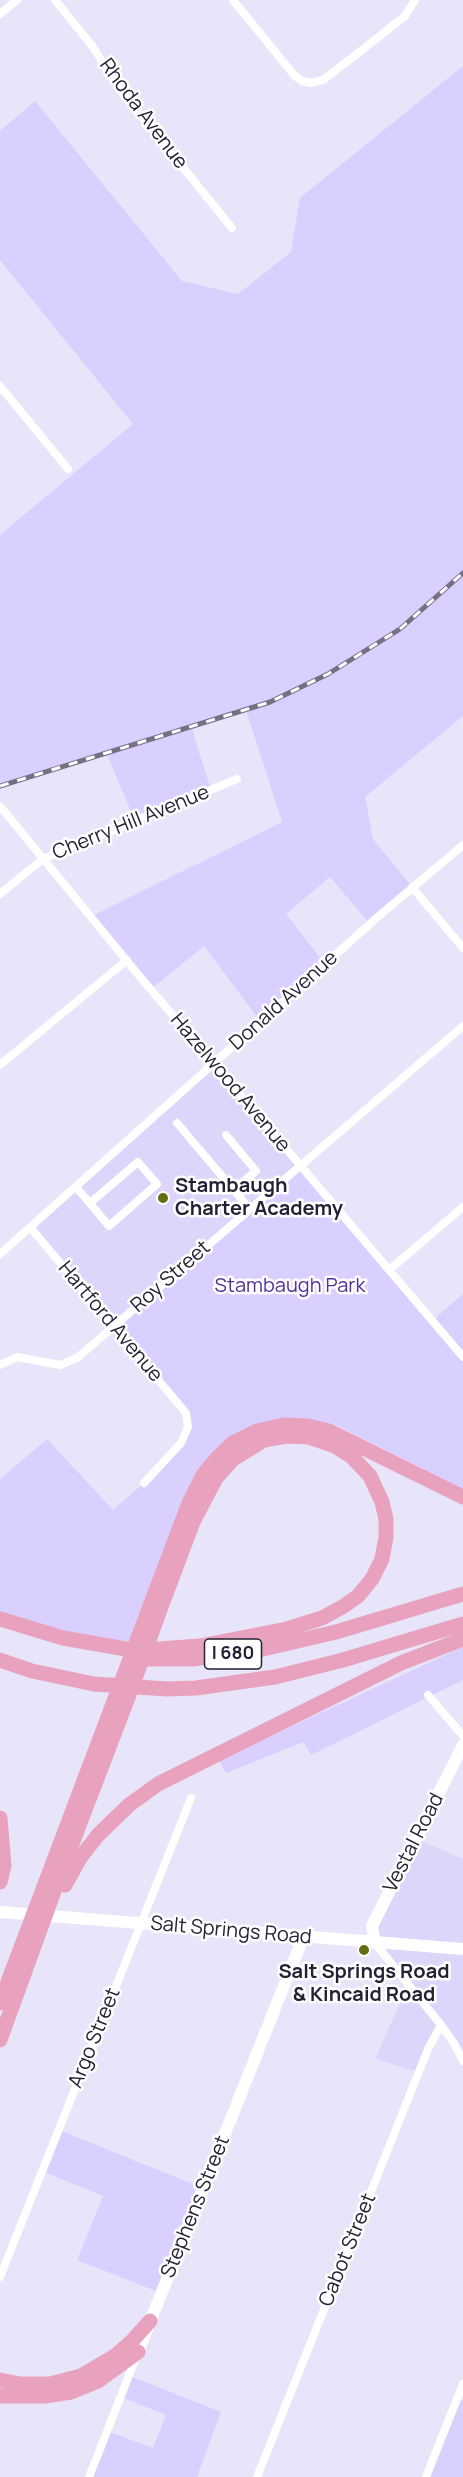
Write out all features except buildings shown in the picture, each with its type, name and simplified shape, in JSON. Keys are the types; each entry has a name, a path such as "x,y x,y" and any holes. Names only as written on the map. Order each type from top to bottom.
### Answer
{"highway":[{"path":"0,2040 20,1987 25,1963 111,1727 146,1617 189,1503 203,1475 229,1446 257,1431 276,1426 300,1425 329,1431 463,1497"},
{"path":"0,1619 83,1643 126,1649 152,1649 230,1642 275,1633 322,1618 358,1596 379,1567 384,1551 387,1528 382,1502 374,1483 352,1457 335,1446 317,1439 299,1436 280,1437 264,1440 243,1451 224,1468 202,1502 161,1607 111,1727"},
{"name":"I 680","path":"0,1628 45,1643 88,1653 123,1658 193,1659 236,1654 336,1632 463,1594"},
{"name":"I 680","path":"0,1660 32,1671 94,1684 166,1689 196,1688 274,1677 343,1660 463,1624"},
{"path":"55,1883 80,1858 98,1835 129,1805 158,1785 401,1663 463,1639"},
{"path":"0,1818 4,1866 0,1878"},
{"path":"0,2002 25,1963"},
{"path":"0,2380 20,2384 50,2384 81,2376 115,2356 132,2342 150,2321"},
{"path":"0,2396 45,2397 71,2392 98,2381 138,2352"}],"street":[{"path":"0,14 17,0"},
{"name":"Rhoda Avenue","path":"55,0 93,47 117,86 232,228"},
{"path":"233,0 294,75 310,83 323,80 362,50 405,16 415,0"},
{"path":"0,386 68,469"},
{"name":"Cherry Hill Avenue","path":"0,894 43,859 237,779"},
{"name":"Hazelwood Avenue","path":"0,806 214,1064 463,1358"},
{"name":"Donald Avenue","path":"0,1254 412,887 463,845"},
{"path":"412,887 463,948"},
{"path":"0,1065 127,960"},
{"name":"Roy Street","path":"0,1365 17,1357 50,1364 68,1363 77,1358 463,1026"},
{"path":"177,1123 249,1208"},
{"path":"226,1135 256,1171 234,1190"},
{"path":"76,1187 109,1226 157,1184 138,1162 90,1203"},
{"path":"389,1270 463,1207"},
{"name":"Hartford Avenue","path":"30,1227 182,1406 188,1418 187,1432 181,1443 144,1483"},
{"path":"428,1695 463,1736"},
{"name":"Vestal Road","path":"375,1943 372,1926 463,1745"},
{"name":"Argo Street","path":"0,2277 191,1798"},
{"name":"Salt Springs Road","path":"0,1912 463,1949"},
{"name":"Stephens Street","path":"89,2477 303,1938"},
{"path":"375,1943 441,2025 463,2061"},
{"name":"Cabot Street","path":"257,2477 425,2057 441,2025"},
{"path":"426,2477 463,2384"}],"shaded area":[{"name":"Stambaugh Charter Academy","path":"214,1064 299,1165 114,1326 30,1227"},
{"path":"416,1838 463,1859 463,2057 441,2025 419,2072 375,2059 408,1985 372,1934"}],"green space":[{"path":"463,66 463,716 365,797 373,839 412,887 370,924 330,877 286,914 325,964 261,1022 204,946 151,989 92,916 282,822 246,710 191,726 211,790 135,821 106,752 0,786 0,535 133,424 0,260 0,131 35,101 182,281 238,294 291,252 300,198"},
{"name":"Stambaugh Park","path":"299,1165 432,1321 463,1294 463,1489 336,1425 309,1419 256,1424 130,1641 93,1638 0,1614 0,1479 47,1439 113,1510 144,1483 181,1443 188,1418 114,1326"},
{"path":"463,1647 463,1680 311,1755 303,1742 226,1773 219,1760"},
{"path":"59,2130 203,2188 161,2293 77,2260 103,2196 42,2171"},
{"path":"130,2376 221,2412 197,2477 89,2477 107,2431 153,2448 166,2415 121,2397"},
{"path":"457,2399 463,2401 463,2477 426,2477"}],"railway":[{"path":"0,786 270,702 328,674 400,629 463,573"}],"place":[{"name":"Stambaugh Charter Academy","path":"163,1198"},
{"name":"Salt Springs Road & Kincaid Road","path":"364,1950"}]}
